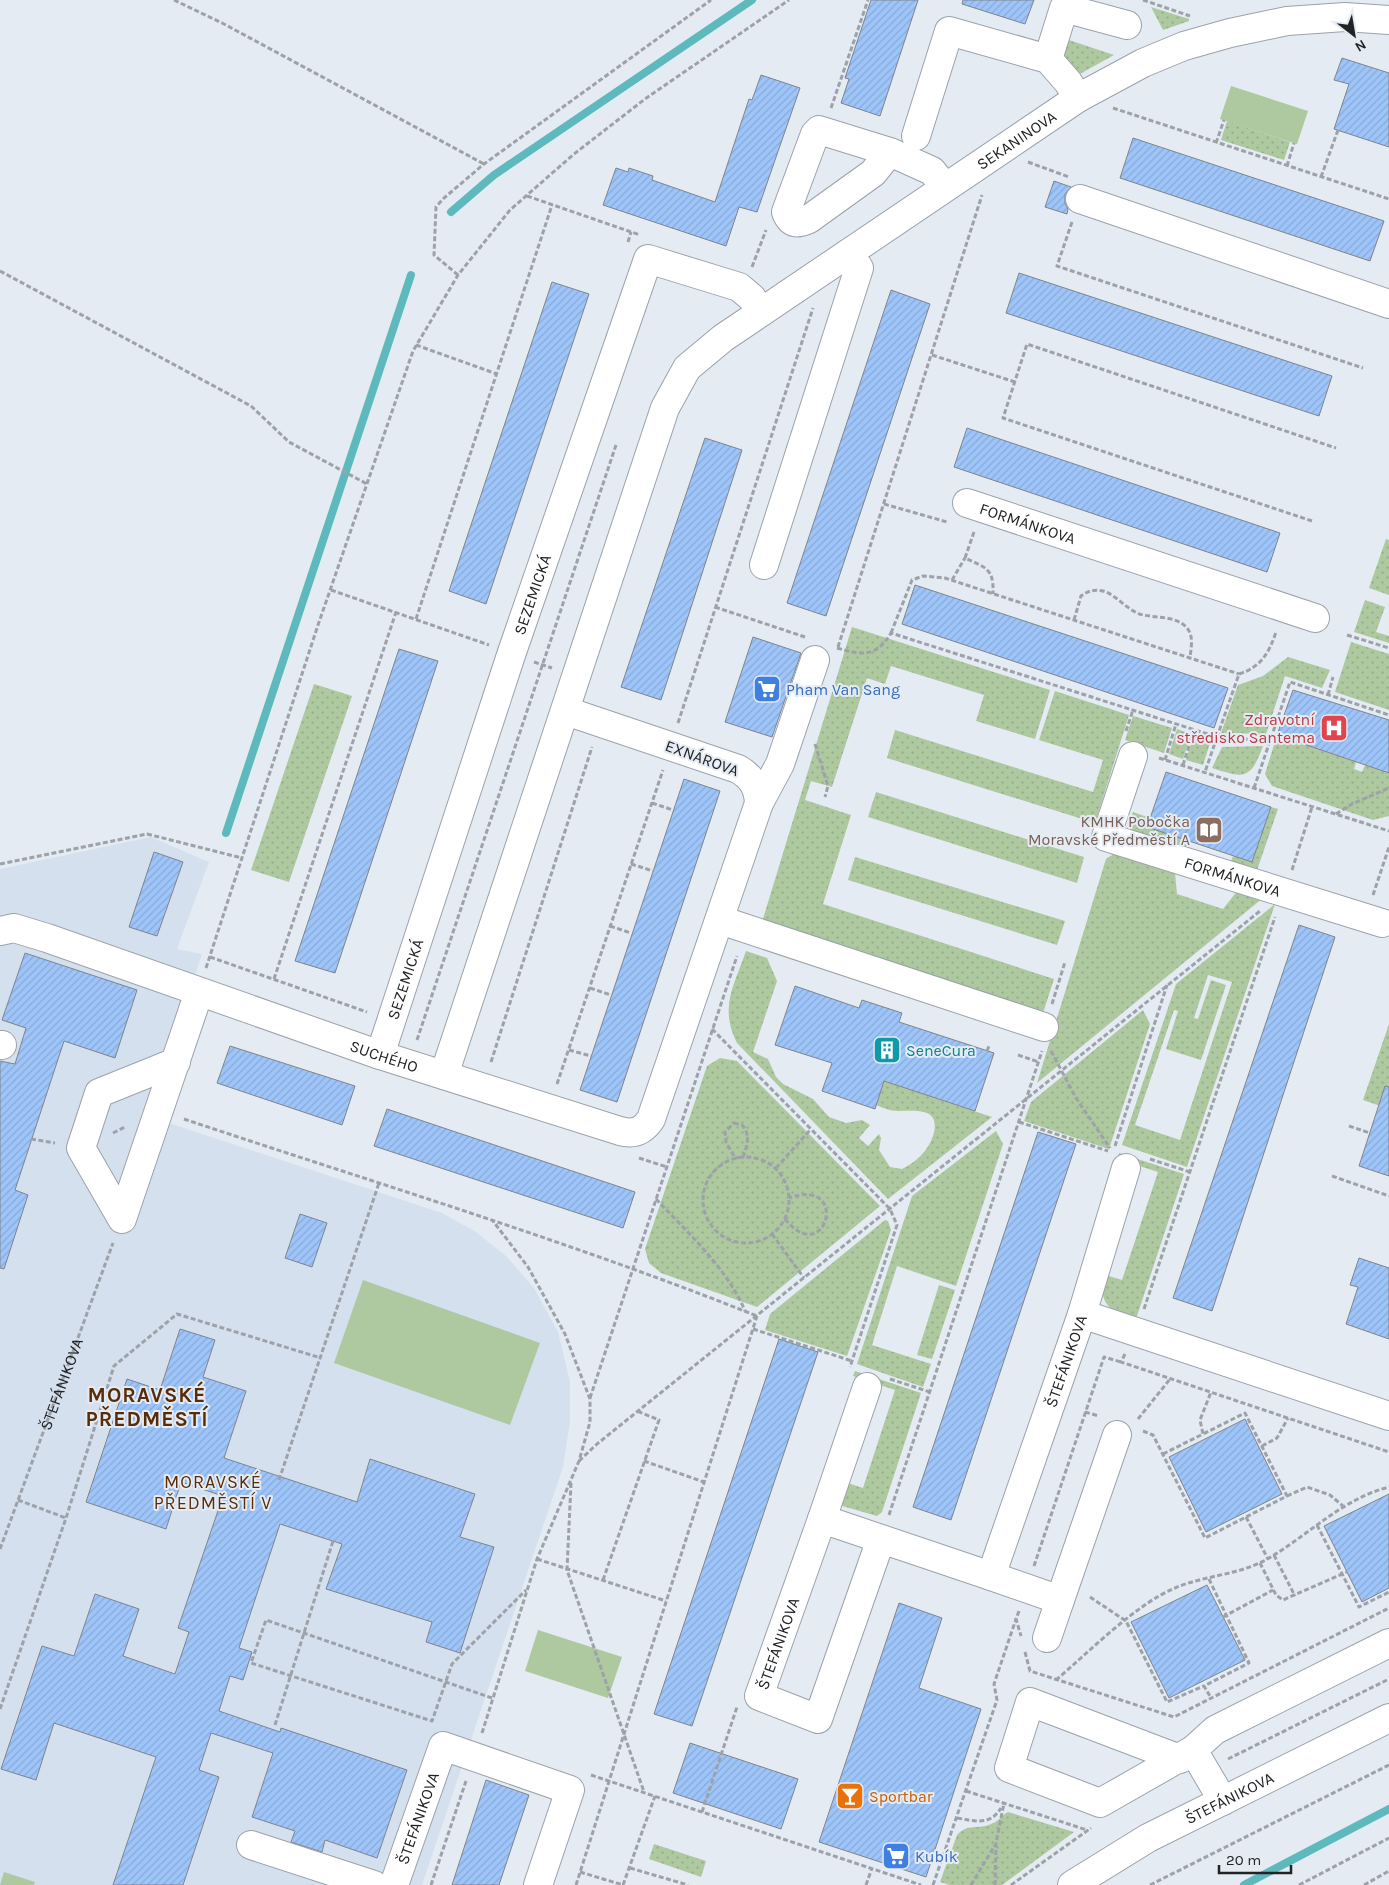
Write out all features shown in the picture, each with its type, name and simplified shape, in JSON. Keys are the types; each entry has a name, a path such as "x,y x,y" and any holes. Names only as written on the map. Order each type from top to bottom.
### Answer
{"street":[{"path":"1048,59 1064,8 1127,25"},
{"name":"SEKANINOVA","path":"566,711 665,408 686,368 723,338 1078,98 1143,63 1184,46 1230,32 1287,21 1345,17 1389,20"},
{"path":"916,136 949,31 1048,59 1068,82 1078,98"},
{"path":"890,152 932,171 945,187"},
{"path":"1080,199 1389,304"},
{"path":"764,565 859,268 849,252"},
{"name":"SEZEMICKÁ","path":"380,1055 511,655 648,259 739,287 752,298 761,312"},
{"name":"FORMÁNKOVA","path":"974,506 1315,618"},
{"path":"822,648 780,764 759,803 720,920 1046,1035"},
{"path":"444,1075 566,711"},
{"name":"EXNÁROVA","path":"566,711 738,769 754,782 758,792 759,803"},
{"name":"FORMÁNKOVA","path":"1128,748 1106,837 1382,923"},
{"name":"SUCHÉHO","path":"0,931 14,928 39,936 380,1055 627,1133 641,1131 651,1119 720,920"},
{"path":"122,1219 198,992"},
{"path":"122,1219 81,1148 99,1093 176,1062"},
{"path":"1082,1314 1120,1160"},
{"name":"ŠTEFÁNIKOVA","path":"991,1576 1082,1314 1389,1416"},
{"name":"ŠTEFÁNIKOVA","path":"866,1387 822,1519 759,1696 818,1719 881,1539"},
{"path":"1047,1638 1123,1426"},
{"path":"822,1519 1060,1600"},
{"path":"1223,1801 1187,1754 1030,1702 1009,1768 1100,1803 1187,1754 1215,1730 1389,1643"},
{"name":"ŠTEFÁNIKOVA","path":"1072,1885 1148,1838 1389,1718"},
{"name":"ŠTEFÁNIKOVA","path":"394,1885 443,1746 570,1790 538,1885"},
{"path":"251,1845 374,1885"}],"path":[{"path":"174,0 224,24 484,164"},
{"path":"458,275 434,255 436,207 444,198 484,164 712,0"},
{"path":"198,992 331,590 416,345 458,275 510,210 574,154 645,99 789,0"},
{"path":"828,117 868,0"},
{"path":"1143,0 1196,18"},
{"path":"1108,107 1389,200"},
{"path":"1216,143 1224,120"},
{"path":"1321,177 1338,130"},
{"path":"1287,166 1294,143"},
{"path":"822,648 884,504 984,190"},
{"path":"1080,199 1056,266 1362,368"},
{"path":"416,620 552,205"},
{"path":"750,273 766,228"},
{"path":"0,271 252,406 289,442 367,484"},
{"path":"676,729 814,305"},
{"path":"1312,521 1003,418 1026,344 1336,448"},
{"path":"416,345 496,374"},
{"path":"932,354 1015,382"},
{"path":"416,1044 616,445"},
{"path":"884,504 947,522"},
{"path":"952,580 965,558 974,506"},
{"path":"965,558 988,569 994,578 993,594"},
{"path":"715,607 822,648 860,654 874,651 885,643 912,580 923,576 952,580 1239,674 1254,668 1265,658 1278,624"},
{"path":"331,590 494,646"},
{"path":"1074,620 1081,596 1090,590 1104,591 1128,609 1142,614 1182,622 1189,629 1192,641 1190,658"},
{"path":"274,979 396,612"},
{"path":"891,632 1217,737 1270,741"},
{"path":"1347,635 1389,648"},
{"path":"527,660 558,670"},
{"path":"1205,772 1239,674"},
{"path":"1328,695 1334,677"},
{"path":"1254,788 1290,682 1389,715"},
{"path":"1133,710 1128,748 1389,831"},
{"path":"1165,760 1176,724"},
{"path":"1183,765 1194,730"},
{"path":"489,1068 594,740"},
{"path":"807,741 816,744 828,786 825,796"},
{"path":"549,1109 665,764"},
{"path":"1336,814 1352,804 1389,788"},
{"path":"652,803 673,810"},
{"path":"1143,1314 1312,807"},
{"path":"0,864 148,834 242,858"},
{"path":"1372,896 1389,847"},
{"path":"632,864 653,871"},
{"path":"579,1461 637,1412 1167,984 1284,893"},
{"path":"610,926 631,933"},
{"path":"430,1885 474,1756 537,1559 579,1461 590,1422 590,1399 738,953"},
{"path":"210,957 374,1014"},
{"path":"1120,1160 1167,984"},
{"path":"590,988 611,996"},
{"path":"712,1029 890,1209 897,1225 852,1361 753,1328"},
{"path":"1046,1035 1060,1071 1120,1160"},
{"path":"987,1051 989,1046"},
{"path":"569,1050 591,1056"},
{"path":"1018,1056 1039,1062"},
{"path":"881,1539 1027,1098"},
{"path":"159,1111 493,1220 633,1268 757,1316"},
{"path":"1019,1122 1120,1160"},
{"path":"735,1158 725,1137 727,1128 734,1124 742,1125 747,1133 747,1144 743,1157"},
{"path":"1349,1126 1370,1133"},
{"path":"776,1168 811,1129"},
{"path":"743,1157 761,1159 776,1168 782,1177 789,1198 785,1218 772,1234 755,1242 736,1242 724,1238 714,1230 706,1219 702,1207 702,1194 706,1182 713,1171 735,1158 743,1157"},
{"path":"1332,1176 1389,1196"},
{"path":"280,1480 379,1183"},
{"path":"785,1218 793,1228 805,1234 818,1232 826,1221 827,1208 819,1198 808,1194 789,1198"},
{"path":"656,1199 724,1273 738,1293 745,1311"},
{"name":"ŠTEFÁNIKOVA","path":"0,1549 122,1219"},
{"path":"493,1220 528,1267 565,1334 590,1399"},
{"path":"772,1234 804,1278"},
{"path":"0,1709 66,1518 114,1366 177,1314 321,1358"},
{"path":"576,1885 757,1316"},
{"path":"1121,1362 1127,1348"},
{"path":"1032,1571 1104,1357 1389,1452"},
{"path":"1123,1426 1151,1405 1170,1379"},
{"path":"1203,1434 1200,1420 1211,1392"},
{"path":"603,1580 659,1420 637,1412"},
{"path":"1085,1412 1153,1435 1205,1538 1307,1487 1330,1495 1344,1506"},
{"path":"1163,1454 1245,1413 1287,1496"},
{"path":"1262,1446 1277,1438 1288,1418"},
{"path":"644,1461 704,1482"},
{"path":"571,1479 567,1570 644,1792"},
{"path":"1389,1487 1372,1491 1344,1506 1268,1559 1209,1579 1176,1587 1148,1602 1056,1680 1174,1717 1389,1608"},
{"path":"18,1500 66,1518"},
{"path":"1246,1517 1268,1559"},
{"path":"1317,1525 1359,1606 1389,1592"},
{"path":"276,1725 333,1542"},
{"path":"1274,1555 1295,1596"},
{"path":"537,1559 666,1601"},
{"path":"1260,1562 1279,1599 1283,1600 1346,1572"},
{"path":"1090,1597 1126,1621 1167,1702 1250,1663 1225,1616 1209,1579"},
{"path":"429,1730 452,1664 528,1589"},
{"path":"1225,1616 1274,1590"},
{"path":"934,1885 997,1700 994,1684 1016,1619"},
{"path":"440,1723 251,1663 266,1620 492,1698"},
{"path":"1223,1762 1389,1679"},
{"path":"1204,1686 1211,1698"},
{"path":"702,1812 723,1750"},
{"path":"1150,1885 1389,1765"},
{"path":"590,1774 921,1885"},
{"path":"966,1790 1087,1830"},
{"path":"580,1872 623,1885 655,1796"},
{"path":"957,1818 981,1822 988,1821 999,1812 1004,1803"},
{"path":"995,1885 996,1843 1004,1803"},
{"path":"1298,1885 1389,1838"},
{"path":"971,1885 996,1843"},
{"path":"630,1868 688,1885"},
{"path":"866,1885 872,1868"},
{"path":"1364,1885 1389,1871"}],"shaded area":[{"path":"151,837 209,862 177,949 202,954 150,1112 166,1122 442,1213 476,1232 506,1256 534,1288 558,1332 570,1382 570,1422 563,1467 422,1885 0,1885 0,869"}],"green space":[{"path":"1151,7 1189,19 1189,21 1163,30"},
{"path":"1066,39 1114,55 1078,75 1064,57"},
{"path":"1231,86 1308,111 1297,144 1220,119"},
{"path":"1227,121 1290,142 1284,160 1221,140"},
{"path":"1386,539 1389,540 1389,595 1369,588"},
{"path":"1365,600 1385,607 1376,632 1389,636 1389,643 1354,632"},
{"path":"852,627 1050,690 1035,739 976,721 984,695 891,666 885,684 867,678 832,787 811,781 805,800 851,815 823,904 1054,979 1043,1013 762,922"},
{"path":"1351,642 1389,654 1389,710 1335,692"},
{"path":"1288,657 1330,670 1322,688 1285,676 1266,734 1221,733 1238,685 1263,676"},
{"path":"314,684 352,696 289,882 251,870"},
{"path":"1055,691 1129,715 1095,823 887,758 895,730 1093,792 1103,760 1039,740"},
{"path":"1133,716 1172,728 1164,753 1125,740"},
{"path":"1177,729 1191,734 1183,759 1169,754"},
{"path":"1194,735 1211,740 1203,765 1186,760"},
{"path":"1277,735 1356,762 1354,769 1362,772 1365,765 1389,773 1389,816 1373,820 1272,786 1265,774"},
{"path":"1263,746 1254,766 1245,774 1232,774 1212,768 1222,747"},
{"path":"876,792 1084,857 1077,883 868,817"},
{"path":"1271,807 1278,809 1255,876 1230,864 1233,856 1252,862"},
{"path":"1133,812 1150,818 1147,827 1188,841 1184,854 1133,832 1130,823"},
{"path":"1124,847 1174,863 1177,894 1223,909 1242,885 1269,893 1037,1083 1106,859"},
{"path":"855,857 1065,921 1057,945 848,880"},
{"path":"1275,904 1187,1167 1122,1145 1176,984","holes":["1208,975 1232,982 1180,1140 1135,1125 1174,1010 1178,1011 1166,1049 1201,1060 1226,985 1211,980 1198,1019 1194,1018"]},
{"path":"746,951 767,958 777,981 753,1052 768,1059 776,1077 783,1084 813,1099 829,1117 846,1123 862,1120 870,1125 859,1138 868,1146 879,1134 881,1138 879,1150 890,1167 902,1169 917,1159 928,1146 935,1127 931,1115 926,1113 893,1110 876,1105 884,1081 992,1117 888,1199 737,1043 729,1018 729,1007 733,986"},
{"path":"1143,1010 1150,1024 1109,1149 1024,1121 1031,1102"},
{"path":"1389,1024 1389,1109 1363,1100"},
{"path":"720,1058 737,1061 880,1206 757,1307 661,1273 649,1263 645,1249 707,1066"},
{"path":"996,1131 1003,1144 956,1286 897,1266 872,1345 931,1364 923,1387 857,1364 912,1196"},
{"path":"1119,1153 1184,1174 1136,1319 1112,1309 1104,1300 1102,1274 1122,1280 1158,1172 1118,1159"},
{"path":"885,1220 888,1221 891,1230 847,1356 765,1330 770,1314"},
{"path":"363,1280 540,1343 510,1425 334,1363"},
{"path":"939,1285 955,1290 932,1359 917,1355"},
{"path":"855,1371 921,1393 882,1512 877,1516 839,1505 842,1481 863,1488 895,1390 853,1376"},
{"path":"538,1630 622,1657 608,1698 525,1671"},
{"path":"1008,1812 1074,1832 1002,1885 950,1885 940,1882 957,1835 965,1829 993,1823"},
{"path":"654,1844 706,1861 701,1877 649,1859"},
{"path":"4,1872 35,1882 34,1885 0,1885"}],"building":[{"path":"871,0 918,0 880,116 841,103 849,79 845,78"},
{"path":"963,0 1034,0 1025,24 962,4"},
{"path":"1342,58 1389,73 1389,147 1334,129 1349,84 1334,80"},
{"path":"761,75 800,88 757,212 739,207 726,246 603,205 616,168 628,172 629,168 653,176 652,180 715,202 749,99 752,100"},
{"path":"1133,138 1384,221 1370,261 1120,178"},
{"path":"1054,181 1071,187 1065,194 1067,214 1045,207"},
{"path":"1019,273 1332,376 1319,416 1006,313"},
{"path":"552,282 589,294 486,604 449,591"},
{"path":"891,290 930,304 826,616 787,603"},
{"path":"967,428 1280,533 1267,572 954,467"},
{"path":"705,438 742,450 661,700 621,687"},
{"path":"915,585 1228,688 1214,728 902,624"},
{"name":"Pham Van Sang","path":"753,637 801,653 772,737 725,722"},
{"path":"399,649 438,661 335,973 295,961"},
{"name":"Zdravotní středisko Santema","path":"1293,690 1389,720 1389,773 1277,735"},
{"path":"1166,772 1271,807 1252,862 1147,827"},
{"path":"684,779 720,791 617,1102 580,1090"},
{"path":"154,852 183,862 157,936 129,927"},
{"path":"1299,925 1335,937 1212,1311 1173,1298"},
{"path":"25,953 137,990 115,1058 64,1041 15,1190 28,1195 4,1269 0,1268 0,1061 15,1064 26,1028 2,1020"},
{"name":"SeneCura","path":"795,986 859,1008 862,1000 902,1013 899,1022 994,1053 975,1111 884,1081 875,1109 822,1091 832,1063 775,1045"},
{"path":"230,1046 355,1086 342,1125 217,1083"},
{"path":"1385,1086 1389,1087 1389,1176 1359,1166"},
{"path":"387,1109 635,1192 623,1228 374,1146"},
{"path":"1038,1132 1076,1144 951,1520 913,1507"},
{"path":"300,1214 327,1223 312,1267 285,1258"},
{"path":"1359,1258 1389,1268 1389,1339 1346,1324 1358,1287 1350,1285"},
{"path":"180,1329 215,1340 203,1377 246,1391 224,1458 357,1502 370,1459 475,1494 460,1537 494,1547 460,1653 426,1642 432,1622 326,1589 342,1544 280,1524 239,1648 252,1652 243,1680 230,1676 219,1711 280,1732 281,1728 407,1770 377,1858 325,1840 322,1852 291,1842 295,1831 252,1817 273,1753 211,1733 199,1770 219,1777 183,1885 113,1885 156,1757 54,1723 36,1780 1,1769 42,1646 74,1656 95,1594 139,1609 123,1656 175,1674 189,1632 178,1628 223,1496 181,1482 166,1529 86,1502 127,1379 160,1390"},
{"path":"779,1339 818,1352 692,1726 654,1714"},
{"path":"1245,1419 1282,1494 1206,1532 1169,1457"},
{"path":"1389,1494 1389,1588 1362,1602 1324,1526"},
{"path":"1207,1585 1245,1660 1169,1698 1131,1622"},
{"path":"899,1603 942,1618 919,1688 981,1709 926,1877 819,1842"},
{"path":"690,1743 798,1779 781,1829 673,1793"},
{"path":"486,1780 529,1795 499,1885 452,1885"}],"waterway":[{"path":"451,212 494,175 752,0"},
{"path":"226,833 411,275"},
{"path":"1244,1885 1389,1809"}],"place":[{"name":"Pham Van Sang","path":"767,689"},
{"name":"Zdravotní středisko Santema","path":"1334,728"},
{"name":"KMHK Pobočka Moravské Předměstí A","path":"1209,830"},
{"name":"SeneCura","path":"887,1050"},
{"name":"Sportbar","path":"850,1796"},
{"name":"Kubík","path":"896,1856"}],"district":[{"name":"MORAVSKÉ PŘEDMĚSTÍ","path":"147,1407"},
{"name":"MORAVSKÉ PŘEDMĚSTÍ V","path":"213,1492"}]}
